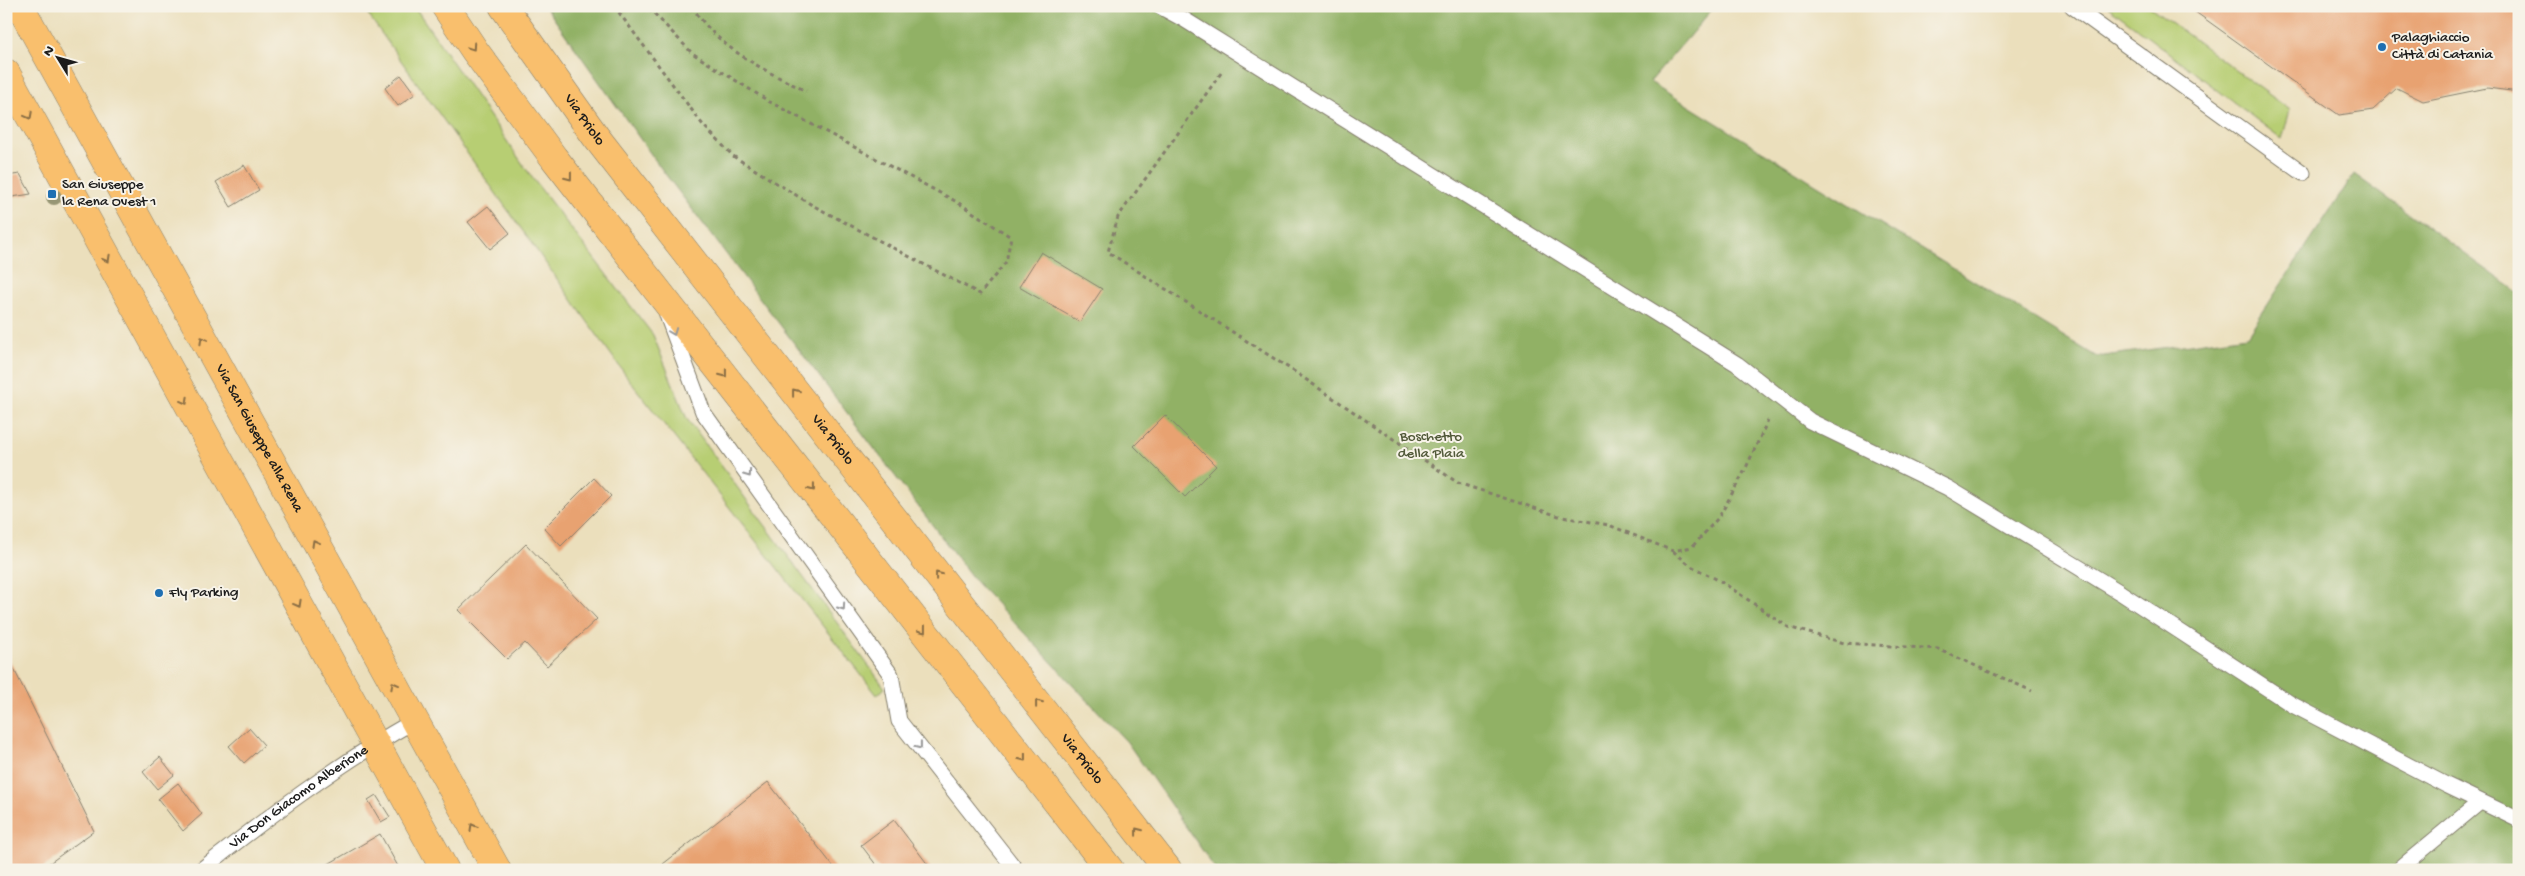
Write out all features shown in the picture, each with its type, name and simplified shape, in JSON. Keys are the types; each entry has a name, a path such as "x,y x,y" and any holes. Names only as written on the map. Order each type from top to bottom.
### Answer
{"main road":[{"name":"Via San Giuseppe alla Rena","path":"20,6 496,870"},
{"path":"445,6 474,51 554,158 656,286 1110,870"},
{"name":"Via Priolo","path":"502,6 596,137 1168,870"},
{"path":"6,73 445,870"}],"lane":[{"path":"1159,6 1737,364 1810,421 1948,488 2121,593 2291,704 2480,802 2519,820"},
{"path":"2072,6 2303,173"},
{"path":"656,286 703,412 891,676 899,720 1016,870"},
{"name":"Via Don Giacomo Alberione","path":"201,870 269,816 375,743 414,721"},
{"path":"2398,870 2480,802"}],"path":[{"path":"614,6 703,125 733,156 812,206 980,294 1006,262 1011,238 957,202 770,102 692,53 647,6"},
{"path":"692,6 716,37 759,67 806,91"},
{"path":"1236,52 1118,217 1108,252 1295,372 1458,483 1562,517 1609,525 1673,551 1691,566 1722,582 1788,627 1844,642 1938,649 2032,691"},
{"path":"1673,551 1692,547 1719,517 1745,470 1778,397"}],"green space":[{"path":"362,6 414,6 533,179 653,335 687,419 885,688 877,695 630,381"},
{"name":"Boschetto della Plaia","path":"545,6 1715,6 1650,82 2097,357 2247,336 2354,174 2519,293 2519,870 1216,870 1127,742 975,581 663,171"},
{"path":"2107,6 2149,6 2290,110 2282,139"}],"building":[{"name":"Palaghiaccio Città di Catania","path":"2187,6 2519,6 2519,92 2487,88 2423,101 2397,88 2373,110 2339,115"},
{"path":"401,75 415,94 398,106 385,88"},
{"path":"244,165 259,190 231,207 216,182"},
{"path":"20,174 31,194 6,198 6,176"},
{"path":"488,206 510,233 490,249 468,222"},
{"path":"1041,252 1102,289 1080,322 1019,287"},
{"path":"1165,415 1216,466 1185,497 1134,446"},
{"path":"594,478 611,496 561,546 544,528"},
{"path":"526,544 597,619 547,666 525,643 507,659 458,610"},
{"path":"6,653 94,831 40,870 6,870"},
{"path":"249,728 264,745 244,763 229,746"},
{"path":"160,757 174,775 157,789 143,772"},
{"path":"768,782 836,870 668,870 663,864"},
{"path":"178,783 202,814 183,831 158,799"},
{"path":"376,795 390,817 381,822 368,800"},
{"path":"894,820 932,870 880,870 861,845"},
{"path":"380,834 400,870 318,870"}],"place":[{"name":"Palaghiaccio Città di Catania","path":"2382,47"},
{"name":"San Giuseppe la Rena Ovest 1","path":"52,194"},
{"name":"Fly Parking","path":"159,593"}]}
